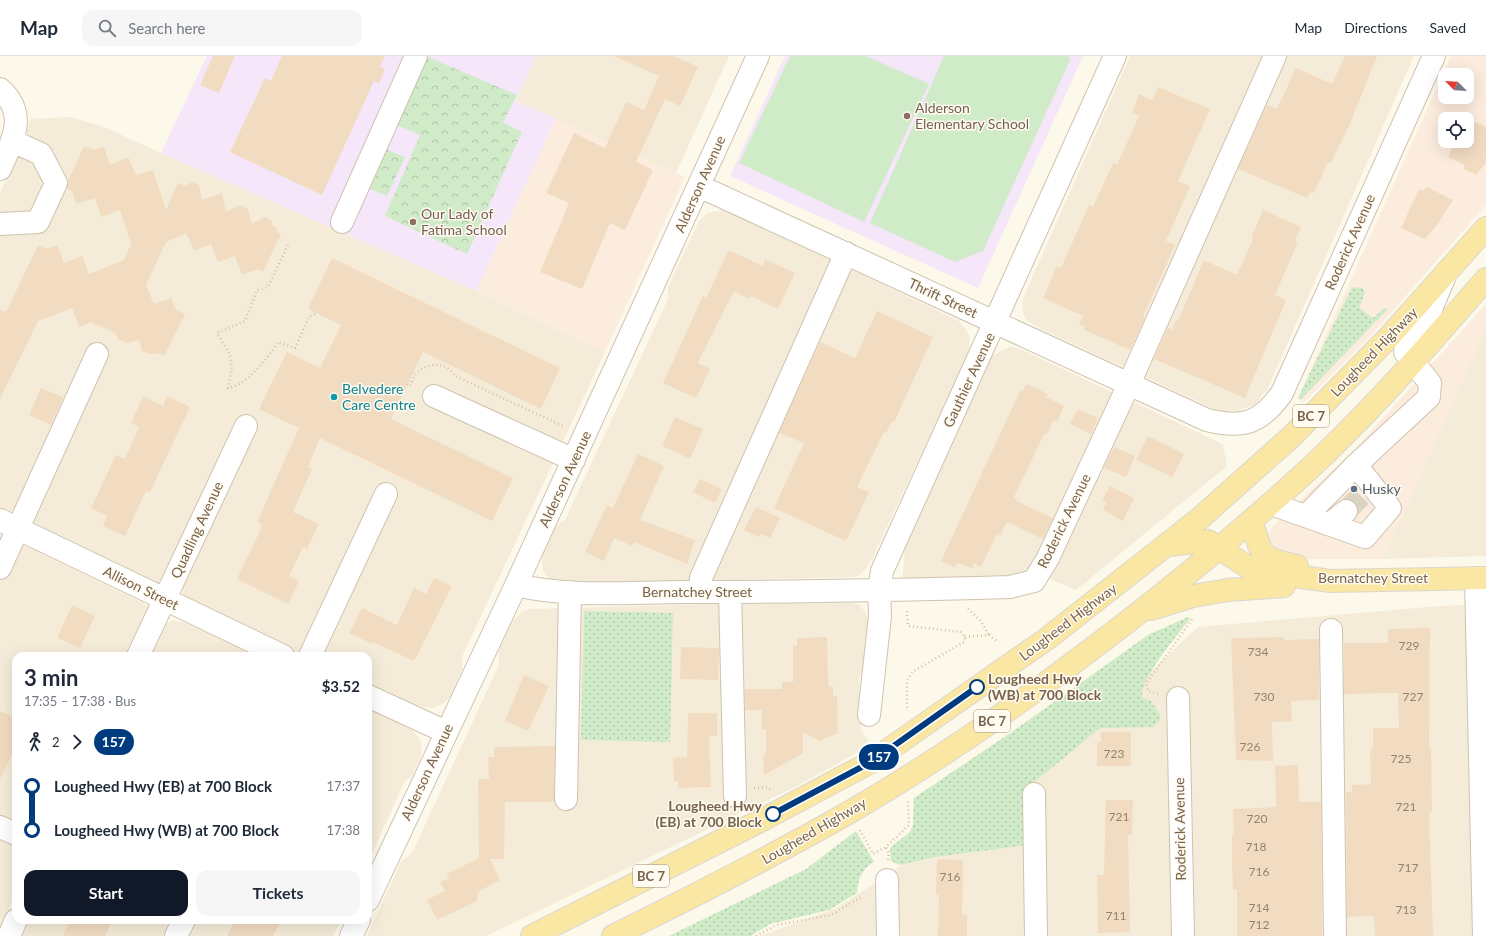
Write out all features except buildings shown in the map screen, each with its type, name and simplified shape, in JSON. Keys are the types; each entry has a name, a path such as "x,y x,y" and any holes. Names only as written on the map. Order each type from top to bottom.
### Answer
{"main road":[{"name":"Lougheed Highway","path":"532,936 766,818 871,762 1048,638 1168,545 1291,437 1388,338 1444,277 1486,228"},
{"name":"Lougheed Highway","path":"613,936 742,872 850,812 956,746 1066,669 1252,522 1326,453 1414,362 1486,279"},
{"path":"1252,522 1260,549 1269,559 1296,566 1331,581"},
{"name":"Bernatchey Street","path":"1168,545 1208,541 1258,573 1331,581 1481,578"},
{"path":"1141,611 1193,596 1228,590 1331,581"}],"street":[{"path":"342,222 416,56"},
{"name":"Alderson Avenue","path":"372,891 574,460 758,56"},
{"name":"Gauthier Avenue","path":"869,715 880,616 879,590 882,571 1115,56"},
{"path":"1129,384 1275,56"},
{"name":"Roderick Avenue","path":"1254,419 1270,409 1282,393 1434,56"},
{"path":"0,89 12,101 16,110 16,129 0,169"},
{"path":"0,224 38,222 56,183 41,154 12,141"},
{"name":"Thrift Street","path":"699,186 1207,420 1231,424 1254,419"},
{"path":"700,592 700,578 846,253"},
{"path":"1306,516 1356,465 1429,396 1430,383 1405,352 1407,344 1428,316 1444,277"},
{"path":"0,568 9,524 97,354"},
{"name":"Roderick Avenue","path":"879,590 1010,587 1034,581 1048,558 1129,384"},
{"path":"434,396 574,460"},
{"name":"Quadling Avenue","path":"140,652 246,426"},
{"path":"1271,504 1306,516 1352,504 1356,465"},
{"path":"312,652 386,494"},
{"name":"Allison Street","path":"9,524 274,652"},
{"path":"1481,578 1484,936"},
{"name":"Bernatchey Street","path":"516,585 535,590 570,592 879,590"},
{"path":"566,799 570,592"},
{"path":"730,592 735,796"},
{"path":"1331,630 1335,936"},
{"path":"372,698 446,732"},
{"name":"Roderick Avenue","path":"1178,698 1183,936"},
{"path":"1034,794 1036,936"},
{"path":"0,827 12,832"},
{"path":"887,880 888,936"},
{"path":"9,936 14,924"},
{"path":"176,936 182,924"},
{"path":"351,936 357,924"}],"path":[{"path":"288,245 268,287 257,290 245,320 217,333 230,355 232,367 228,388 237,387 267,358 278,342 295,348 309,317 317,313"},
{"path":"407,384 410,386 417,372 425,367 438,365 451,371 455,376 566,427"},
{"path":"908,604 906,616 908,626 961,632 966,638"},
{"path":"1150,677 1194,617"},
{"path":"907,710 907,681 912,672 964,642 966,638 989,635 998,642"},
{"path":"864,837 873,854 886,847 909,825 908,799"},
{"path":"886,847 889,853 887,880"},
{"path":"756,936 777,925 831,915 862,897"}],"shaded area":[{"name":"Our Lady of Fatima School","path":"207,56 536,56 516,101 556,119 476,291 161,153"},
{"path":"536,56 729,56 676,173 516,101"},
{"name":"Alderson Elementary School","path":"785,56 1083,56 978,288 730,176"},
{"path":"1130,56 1414,56 1267,390 1255,404 1238,411 1226,412 1215,409 1043,330 1028,321 1024,316 1022,306 1024,296"},
{"path":"1451,56 1486,56 1486,205 1366,341 1304,402 1298,398 1438,85 1438,104 1474,104 1474,68 1446,68"},
{"path":"70,117 104,127 476,291 605,352 465,650 462,657 462,669 451,696 443,704 434,708 423,707 402,700 372,687 372,652 294,652 190,604 185,599 182,593 183,585 258,421 242,413 167,577 157,585 13,516 0,514 0,193 26,136 30,119"},
{"path":"556,119 685,177 605,352 476,291"},
{"path":"721,210 745,219 959,321 965,328 970,338 968,354 872,559 866,569 856,577 572,584 552,582 543,570 542,554 554,528 565,520 668,299 668,287 699,221 707,213"},
{"path":"1486,304 1486,329 1383,559 1289,559 1276,557 1267,535 1273,526 1357,447"},
{"path":"1486,329 1486,556 1383,559 1464,377"},
{"path":"1009,347 1018,348 1223,444 1227,466 1076,590 1048,578 1034,592 1017,598 901,598 905,547 987,364 993,355"},
{"path":"0,534 18,548 23,546 28,547 143,603 149,608 131,652 12,652 12,902 0,927"},
{"path":"852,603 860,605 867,615 870,630 867,655 859,679 861,730 871,745 795,787 486,936 367,936 401,862 412,853 499,665 499,650 512,622 523,611 530,609 710,604"},
{"path":"1486,604 1486,936 760,936 835,909 996,804 1119,702 1198,627 1439,606"},
{"path":"172,620 183,622 249,652 153,652 165,625"},
{"path":"372,709 413,731 420,739 422,751 420,759 412,776 405,781 372,853"},
{"path":"27,924 339,924 333,936 22,936"}],"green space":[{"path":"790,56 866,56 929,84 864,222 739,163"},
{"path":"944,56 1067,56 1071,58 983,251 955,262 870,223"},
{"path":"428,57 517,95 503,122 522,132 467,254 385,216 420,135 395,124 420,67 424,67"},
{"path":"383,148 405,157 387,196 370,189 373,180 368,178"},
{"path":"1352,287 1362,288 1365,292 1359,308 1373,318 1385,308 1388,309 1300,400 1298,398"},
{"path":"584,611 673,613 670,742 581,740"},
{"path":"1188,617 1190,618 1189,620 1153,668 1143,689 1142,697 1152,702 1160,715 1159,721 1153,727 1100,728 1026,789 1028,845 935,857 900,865 891,861 890,848 910,832 913,825 914,798 1019,727 1148,635"},
{"path":"856,831 874,862 866,867 861,874 857,893 829,910 770,924 751,936 669,936 806,869"}],"tunnel":[{"path":"1346,511 1361,496"}],"bus line":[{"name":"157","path":"773,814 871,762 977,687"}],"place":[{"name":"Alderson Elementary School","path":"907,116"},
{"name":"Our Lady of Fatima School","path":"413,222"},
{"name":"Belvedere Care Centre","path":"334,397"},
{"name":"Husky","path":"1354,489"},
{"name":"Lougheed Hwy (WB) at 700 Block","path":"977,687"},
{"name":"Lougheed Hwy (EB) at 700 Block","path":"773,814"}]}
